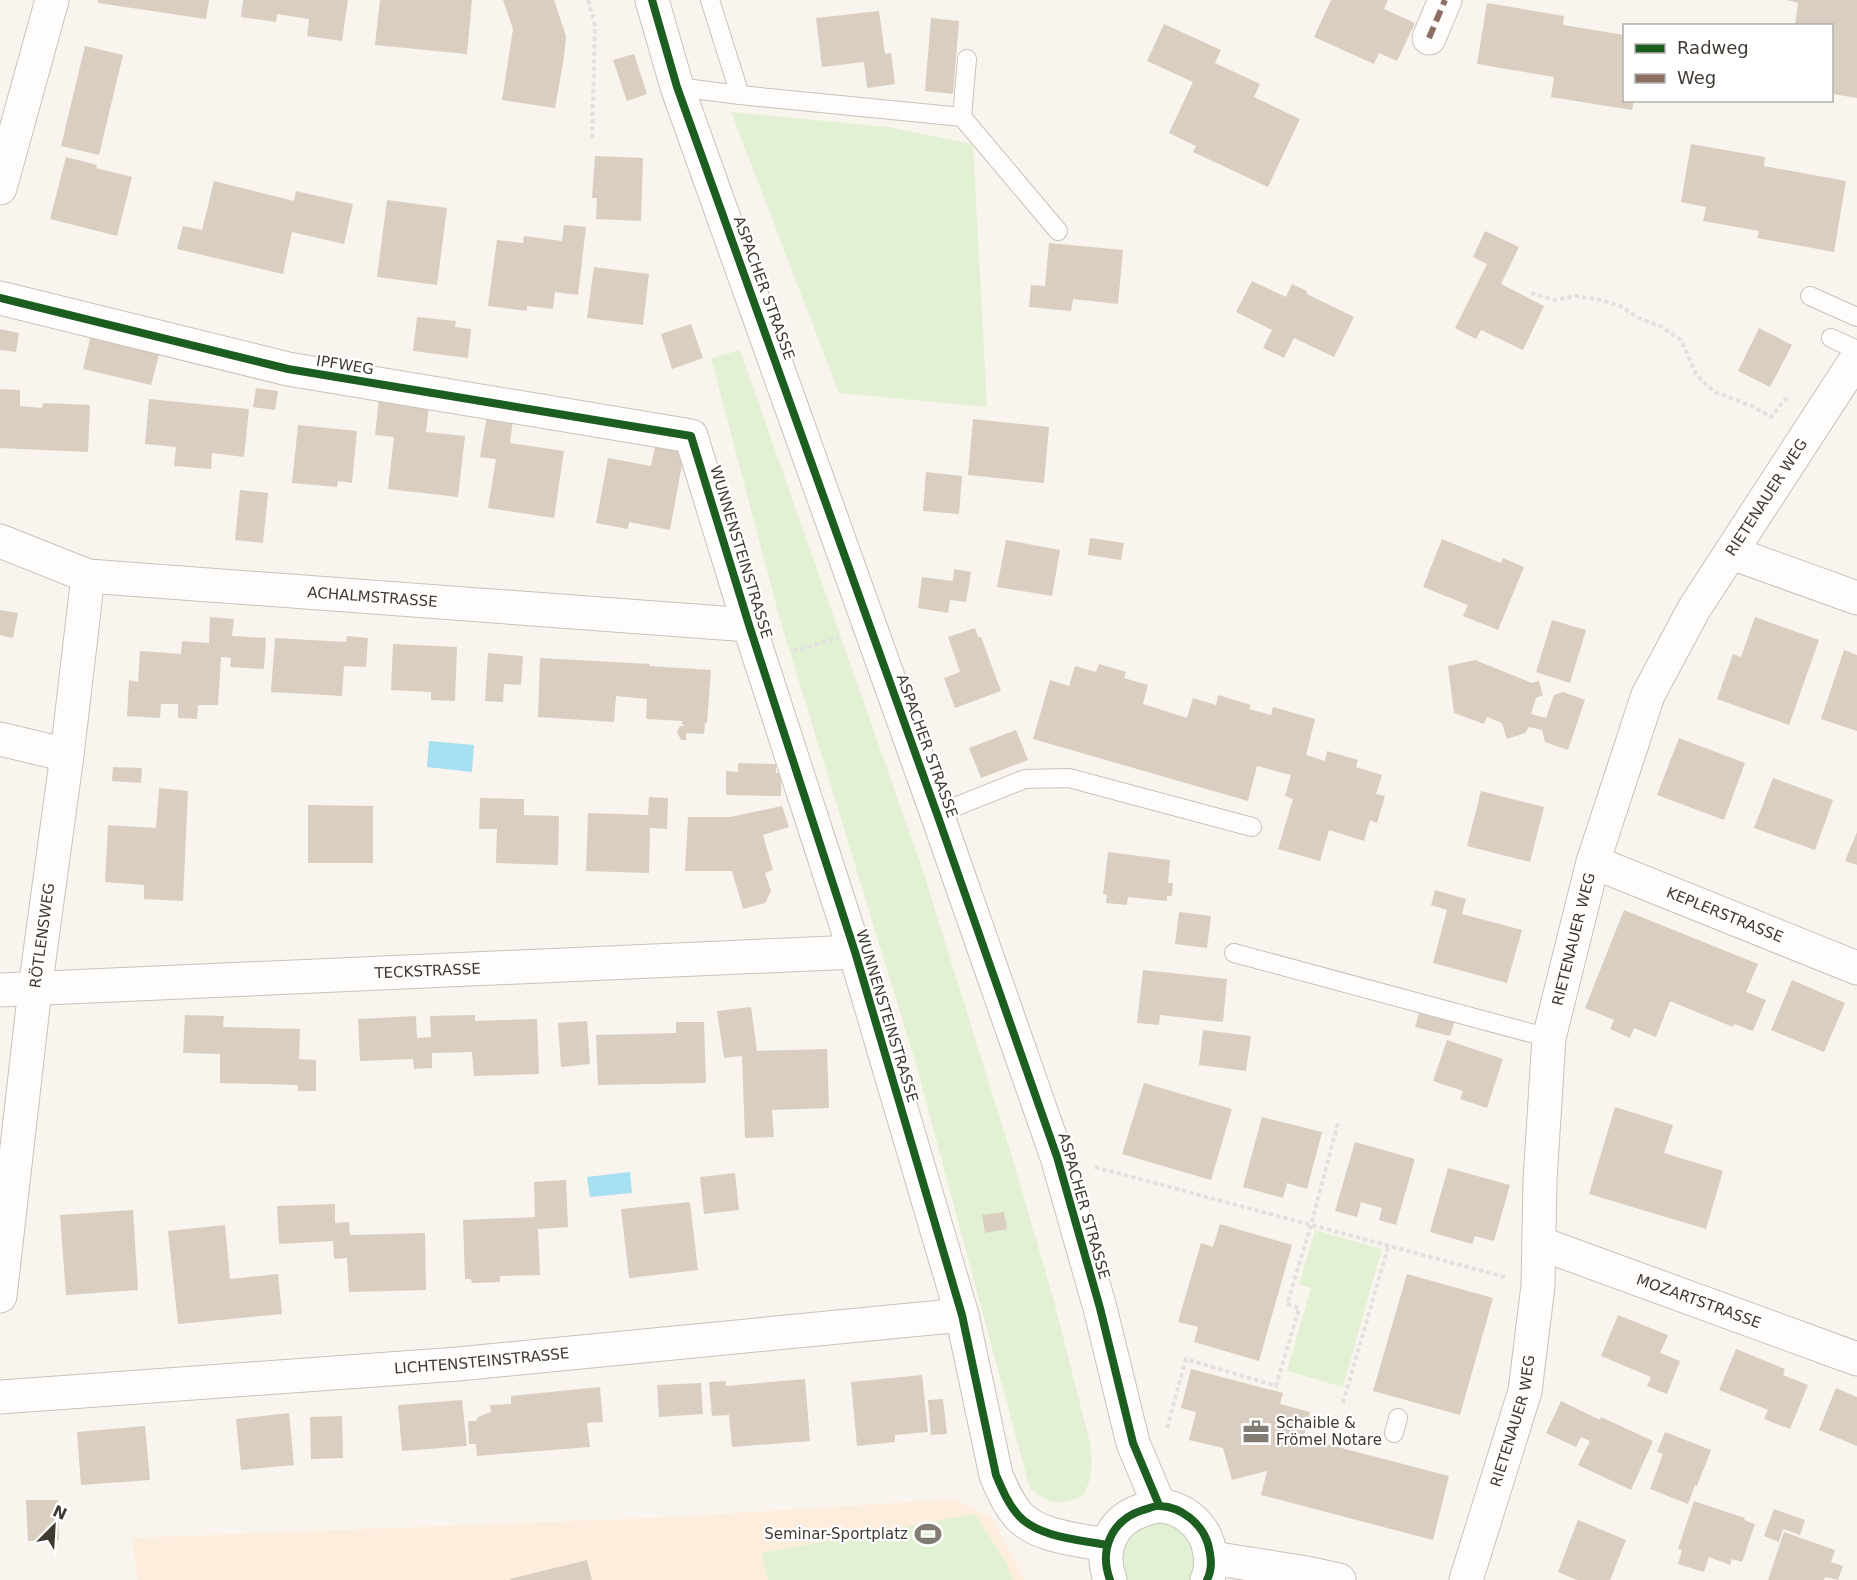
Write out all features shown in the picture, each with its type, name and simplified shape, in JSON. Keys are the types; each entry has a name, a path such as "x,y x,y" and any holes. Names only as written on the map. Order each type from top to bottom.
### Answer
{"street":[{"path":"0,188 52,0"},
{"name":"ASPACHER STRASSE","path":"652,0 677,87 1057,1156 1100,1308 1133,1443 1159,1505"},
{"path":"1429,38 1445,0"},
{"name":"IPFWEG","path":"0,298 288,369 691,436"},
{"name":"RIETENAUER WEG","path":"1466,1580 1525,1391 1538,1286 1540,1180 1550,1038 1593,862 1648,695 1694,609 1857,358"},
{"name":"WUNNENSTEINSTRASSE","path":"691,436 760,660 855,952 962,1315 996,1475 1006,1498 1020,1517 1042,1531 1107,1545"},
{"name":"ACHALMSTRASSE","path":"0,541 88,576 749,625"},
{"path":"1732,553 1857,598"},
{"name":"RÖTLENSWEG","path":"0,1296 35,989 67,755 88,576"},
{"path":"0,739 67,755"},
{"name":"KEPLERSTRASSE","path":"1593,862 1857,968"},
{"name":"TECKSTRASSE","path":"0,990 855,952"},
{"name":"MOZARTSTRASSE","path":"1539,1243 1857,1359"},
{"name":"LICHTENSTEINSTRASSE","path":"0,1397 458,1364 962,1315"},
{"path":"1110,1580 1106,1567 1107,1545 1112,1533 1131,1514 1159,1505 1190,1517 1198,1525 1205,1535 1210,1569 1339,1580"}],"lane":[{"path":"710,0 740,94"},
{"path":"962,117 967,59"},
{"path":"677,87 962,117 1058,231"},
{"path":"1810,296 1857,317"},
{"path":"1831,338 1857,350"},
{"path":"937,814 1025,779 1069,778 1252,827"},
{"path":"1234,953 1550,1038"}],"path":[{"path":"588,0 596,26 592,139"},
{"path":"1531,293 1555,300 1576,296 1620,306 1681,340 1696,374 1715,392 1752,406 1771,417 1788,395"},
{"path":"760,660 871,629"},
{"path":"1165,1433 1186,1359 1276,1386 1299,1308 1287,1304 1338,1123"},
{"path":"1057,1156 1538,1286"},
{"path":"1343,1403 1388,1247"}],"shaded area":[{"path":"954,1499 992,1518 1025,1580 138,1580 132,1538 676,1517"}],"green space":[{"path":"731,112 888,127 973,144 987,407 839,393"},
{"path":"740,350 922,868 1014,1163 1054,1301 1092,1458 1089,1482 1083,1496 1066,1501 1049,1501 1030,1489 915,1061 779,616 711,358"},
{"path":"1315,1230 1382,1249 1343,1387 1287,1371 1311,1288 1299,1284"},
{"name":"Seminar-Sportplatz","path":"975,1514 1007,1564 1012,1580 768,1580 762,1553"},
{"path":"1159,1522 1181,1531 1192,1542 1195,1549 1196,1569 1191,1580 1125,1580 1120,1551 1134,1529"}],"water":[{"path":"429,741 474,745 472,772 427,767"},
{"path":"630,1172 632,1193 590,1197 587,1177"}],"building":[{"path":"98,0 209,0 206,19 98,3"},
{"path":"243,0 348,0 342,41 307,36 309,19 277,14 276,22 241,17"},
{"path":"380,0 472,0 467,54 375,45"},
{"path":"503,0 554,0 566,36 555,108 502,100 513,29"},
{"path":"1331,0 1388,0 1384,9 1415,23 1397,61 1379,53 1374,64 1314,37"},
{"path":"1787,0 1857,0 1857,98 1833,94 1833,24 1795,24 1798,3"},
{"path":"1487,3 1564,16 1563,25 1623,35 1623,102 1634,102 1632,110 1551,97 1554,77 1477,64"},
{"path":"879,11 885,54 891,53 895,84 867,88 864,62 822,67 816,18"},
{"path":"931,18 959,21 953,94 925,91"},
{"path":"1164,24 1221,50 1215,63 1260,84 1254,97 1300,119 1268,187 1193,152 1196,146 1169,133 1193,82 1147,61"},
{"path":"85,46 123,55 99,155 61,146"},
{"path":"634,54 647,94 627,101 613,60"},
{"path":"1691,144 1765,157 1764,166 1846,181 1834,252 1757,238 1759,231 1703,221 1706,207 1681,202"},
{"path":"595,156 643,158 641,221 596,219 597,198 592,198"},
{"path":"66,157 97,165 96,168 132,177 117,236 50,219"},
{"path":"214,181 294,201 296,191 353,204 344,244 292,232 283,274 177,249 183,226 202,230"},
{"path":"387,200 447,208 437,285 377,277"},
{"path":"564,225 586,227 578,295 555,292 553,309 527,306 527,311 488,306 497,240 523,243 524,236 562,241"},
{"path":"1485,231 1519,247 1501,284 1544,306 1523,350 1481,330 1476,339 1455,328 1487,264 1473,257"},
{"path":"1049,243 1123,250 1118,304 1073,299 1071,311 1029,307 1031,285 1045,286"},
{"path":"594,267 649,274 643,325 587,318"},
{"path":"1252,281 1286,297 1292,284 1354,317 1334,357 1294,338 1284,358 1263,348 1272,330 1236,312"},
{"path":"417,317 456,321 455,327 471,329 468,358 413,351"},
{"path":"691,324 703,358 672,369 661,334"},
{"path":"1759,328 1792,345 1770,387 1738,371"},
{"path":"0,329 19,333 16,352 0,350"},
{"path":"91,334 160,351 151,385 83,369"},
{"path":"256,388 278,391 275,410 253,407"},
{"path":"0,389 20,390 20,406 42,408 43,403 90,405 88,452 0,448"},
{"path":"149,399 249,409 244,457 212,453 211,469 174,466 176,447 145,444"},
{"path":"379,399 429,405 426,432 465,436 458,497 388,489 394,437 375,435"},
{"path":"487,415 513,420 510,443 564,451 554,518 488,508 496,459 480,457"},
{"path":"973,419 1049,427 1044,483 968,475"},
{"path":"298,425 357,431 352,483 338,481 337,487 292,483"},
{"path":"656,442 685,448 670,530 629,522 628,529 596,523 608,458 651,466"},
{"path":"926,472 962,476 959,514 923,511"},
{"path":"240,490 268,493 263,543 235,540"},
{"path":"1090,538 1124,543 1121,560 1088,555"},
{"path":"1442,539 1501,563 1503,558 1524,567 1498,630 1463,616 1468,605 1423,587"},
{"path":"1006,540 1060,550 1052,596 997,587"},
{"path":"954,569 971,572 966,602 950,600 948,613 918,608 922,577 953,581"},
{"path":"0,610 18,613 13,638 0,635"},
{"path":"210,617 234,619 232,636 266,638 264,669 230,667 231,658 221,657 218,705 198,705 197,719 178,718 178,704 161,704 160,718 127,716 129,680 138,682 140,651 181,654 182,641 209,643"},
{"path":"1755,617 1819,640 1789,725 1717,699 1733,654 1741,657"},
{"path":"1552,620 1586,630 1570,683 1536,672"},
{"path":"975,628 978,637 981,637 1001,691 955,708 944,678 960,672 948,637"},
{"path":"347,636 368,638 366,667 344,666 342,696 271,692 275,638 346,642"},
{"path":"393,644 457,647 455,701 431,700 431,692 391,690"},
{"path":"1844,650 1857,655 1857,731 1821,719"},
{"path":"488,653 523,656 521,685 504,684 503,702 485,701"},
{"path":"540,658 711,670 704,734 686,733 686,740 681,740 677,732 680,726 685,726 682,721 646,719 647,699 616,696 614,722 538,717"},
{"path":"1475,660 1532,683 1539,681 1543,695 1536,698 1531,714 1546,718 1554,695 1563,692 1585,700 1568,750 1545,742 1542,730 1529,727 1525,733 1507,739 1502,723 1487,717 1484,724 1454,713 1448,666"},
{"path":"1099,664 1126,672 1124,678 1148,685 1143,704 1187,718 1193,698 1216,705 1218,695 1251,705 1249,709 1271,715 1273,707 1315,719 1306,755 1325,761 1327,751 1358,760 1356,767 1382,775 1376,794 1385,796 1377,823 1370,820 1364,841 1329,830 1320,861 1278,849 1293,799 1285,796 1291,775 1257,766 1248,801 1033,739 1050,680 1069,686 1075,666 1096,672"},
{"path":"1016,730 1028,760 981,778 969,748"},
{"path":"1679,738 1745,763 1724,820 1657,795"},
{"path":"738,763 776,764 776,773 781,773 781,796 726,795 726,771 738,772"},
{"path":"113,767 142,768 141,783 112,781"},
{"path":"1773,778 1833,800 1815,850 1754,828"},
{"path":"159,788 188,791 183,901 144,899 144,885 105,882 108,825 156,828"},
{"path":"1481,791 1544,807 1530,862 1467,846"},
{"path":"649,797 668,798 667,829 650,828 649,873 586,871 588,813 648,815"},
{"path":"480,798 524,799 524,815 559,816 558,865 496,863 497,829 479,829"},
{"path":"308,805 373,806 373,863 308,863"},
{"path":"782,806 789,827 763,835 773,870 765,873 771,891 765,903 743,909 732,871 685,871 688,817 730,817"},
{"path":"1857,832 1857,865 1845,861"},
{"path":"1108,852 1170,860 1168,883 1173,883 1172,896 1167,896 1167,901 1128,897 1127,905 1106,903 1107,895 1103,894"},
{"path":"1435,890 1466,899 1462,914 1522,930 1507,983 1433,963 1447,910 1431,905"},
{"path":"1624,910 1758,964 1746,992 1766,1000 1753,1031 1734,1024 1733,1027 1670,1001 1656,1037 1634,1028 1630,1038 1610,1029 1614,1020 1585,1008"},
{"path":"1179,912 1211,916 1207,948 1175,944"},
{"path":"1143,970 1227,979 1223,1022 1160,1015 1159,1025 1137,1023"},
{"path":"1792,980 1845,1003 1824,1052 1771,1030"},
{"path":"1421,1006 1456,1016 1450,1036 1415,1027"},
{"path":"751,1007 757,1051 827,1049 829,1108 772,1110 774,1137 745,1138 742,1056 724,1058 717,1011"},
{"path":"185,1015 224,1016 223,1027 300,1029 299,1059 316,1060 316,1091 298,1091 298,1085 220,1083 220,1054 183,1053"},
{"path":"475,1015 475,1021 537,1019 539,1074 474,1076 472,1052 432,1053 432,1068 414,1069 413,1059 360,1061 358,1019 416,1016 417,1038 431,1037 430,1016"},
{"path":"587,1021 590,1064 561,1067 558,1023"},
{"path":"676,1022 704,1022 706,1083 598,1085 596,1035 676,1033"},
{"path":"1203,1030 1251,1036 1246,1071 1199,1065"},
{"path":"1447,1040 1503,1059 1487,1108 1460,1099 1463,1091 1433,1081"},
{"path":"1144,1083 1232,1109 1211,1180 1122,1154"},
{"path":"1615,1107 1673,1125 1664,1153 1723,1171 1706,1229 1589,1194"},
{"path":"1262,1117 1322,1132 1307,1189 1287,1183 1283,1198 1243,1187"},
{"path":"1355,1142 1415,1159 1396,1225 1379,1220 1382,1208 1361,1202 1357,1217 1335,1211"},
{"path":"1448,1168 1510,1185 1494,1241 1475,1236 1472,1244 1430,1232"},
{"path":"735,1173 739,1210 704,1214 700,1177"},
{"path":"566,1180 568,1227 538,1229 540,1275 500,1276 500,1282 472,1283 471,1279 465,1279 463,1220 535,1217 534,1182"},
{"path":"690,1202 698,1270 629,1278 621,1209"},
{"path":"335,1204 335,1223 349,1222 350,1235 425,1233 426,1290 349,1292 347,1258 334,1259 333,1241 279,1244 277,1206"},
{"path":"133,1210 138,1290 66,1295 60,1215"},
{"path":"1004,1212 1007,1229 985,1233 982,1215"},
{"path":"1220,1224 1292,1245 1259,1361 1194,1342 1198,1327 1178,1322 1201,1243 1213,1247"},
{"path":"225,1225 230,1279 278,1274 282,1314 178,1324 168,1231"},
{"path":"1407,1274 1493,1298 1460,1415 1373,1391"},
{"path":"1618,1315 1668,1335 1660,1353 1680,1361 1667,1394 1647,1386 1651,1377 1601,1356"},
{"path":"1736,1349 1785,1369 1783,1375 1808,1385 1790,1429 1764,1419 1768,1410 1719,1390"},
{"path":"1191,1369 1283,1393 1280,1404 1310,1412 1303,1438 1449,1476 1433,1540 1261,1495 1267,1471 1232,1480 1223,1448 1189,1440 1196,1412 1181,1408"},
{"path":"922,1375 928,1432 895,1435 895,1442 857,1446 851,1382"},
{"path":"805,1379 810,1441 732,1447 729,1415 712,1416 709,1382 726,1381 726,1386"},
{"path":"701,1383 703,1414 659,1417 657,1385"},
{"path":"600,1387 603,1422 587,1423 590,1447 477,1456 476,1444 469,1444 468,1421 476,1421 478,1417 491,1412 490,1405 511,1404 511,1396"},
{"path":"1836,1388 1857,1397 1857,1446 1819,1430"},
{"path":"943,1399 947,1434 931,1435 928,1400"},
{"path":"462,1400 467,1446 402,1451 398,1405"},
{"path":"1561,1401 1600,1420 1601,1417 1653,1441 1631,1490 1578,1465 1590,1441 1581,1437 1576,1447 1546,1433"},
{"path":"289,1413 294,1465 241,1470 236,1419"},
{"path":"342,1416 343,1458 311,1459 310,1417"},
{"path":"145,1426 150,1480 81,1485 77,1432"},
{"path":"1665,1432 1711,1450 1688,1504 1650,1489 1663,1454 1657,1452"},
{"path":"26,1500 58,1500 59,1540 28,1541"},
{"path":"1694,1501 1745,1518 1744,1520 1755,1524 1742,1562 1732,1559 1730,1565 1709,1557 1704,1572 1678,1564 1682,1550 1678,1549"},
{"path":"1774,1509 1805,1520 1800,1535 1783,1529 1779,1542 1764,1536"},
{"path":"1578,1520 1626,1540 1610,1580 1577,1580 1558,1572"},
{"path":"1784,1532 1835,1550 1831,1562 1843,1566 1838,1580 1825,1577 1824,1580 1768,1580"},
{"path":"587,1560 592,1580 510,1580 510,1579"}],"marked path":[{"path":"1429,38 1445,0"}],"cycle path":[{"path":"652,0 677,87 1057,1157 1100,1308 1133,1443 1159,1505"},
{"path":"0,298 288,369 691,436 749,625 855,952 962,1315 996,1475 1012,1506 1027,1523 1048,1533 1107,1545"},
{"path":"1110,1580 1106,1558 1110,1538 1123,1521 1143,1510 1158,1506 1183,1513 1201,1530 1208,1544 1211,1558 1207,1580"}],"place":[{"name":"Schaible & Frömel Notare","path":"1256,1432"},
{"name":"Seminar-Sportplatz","path":"928,1534"}]}
